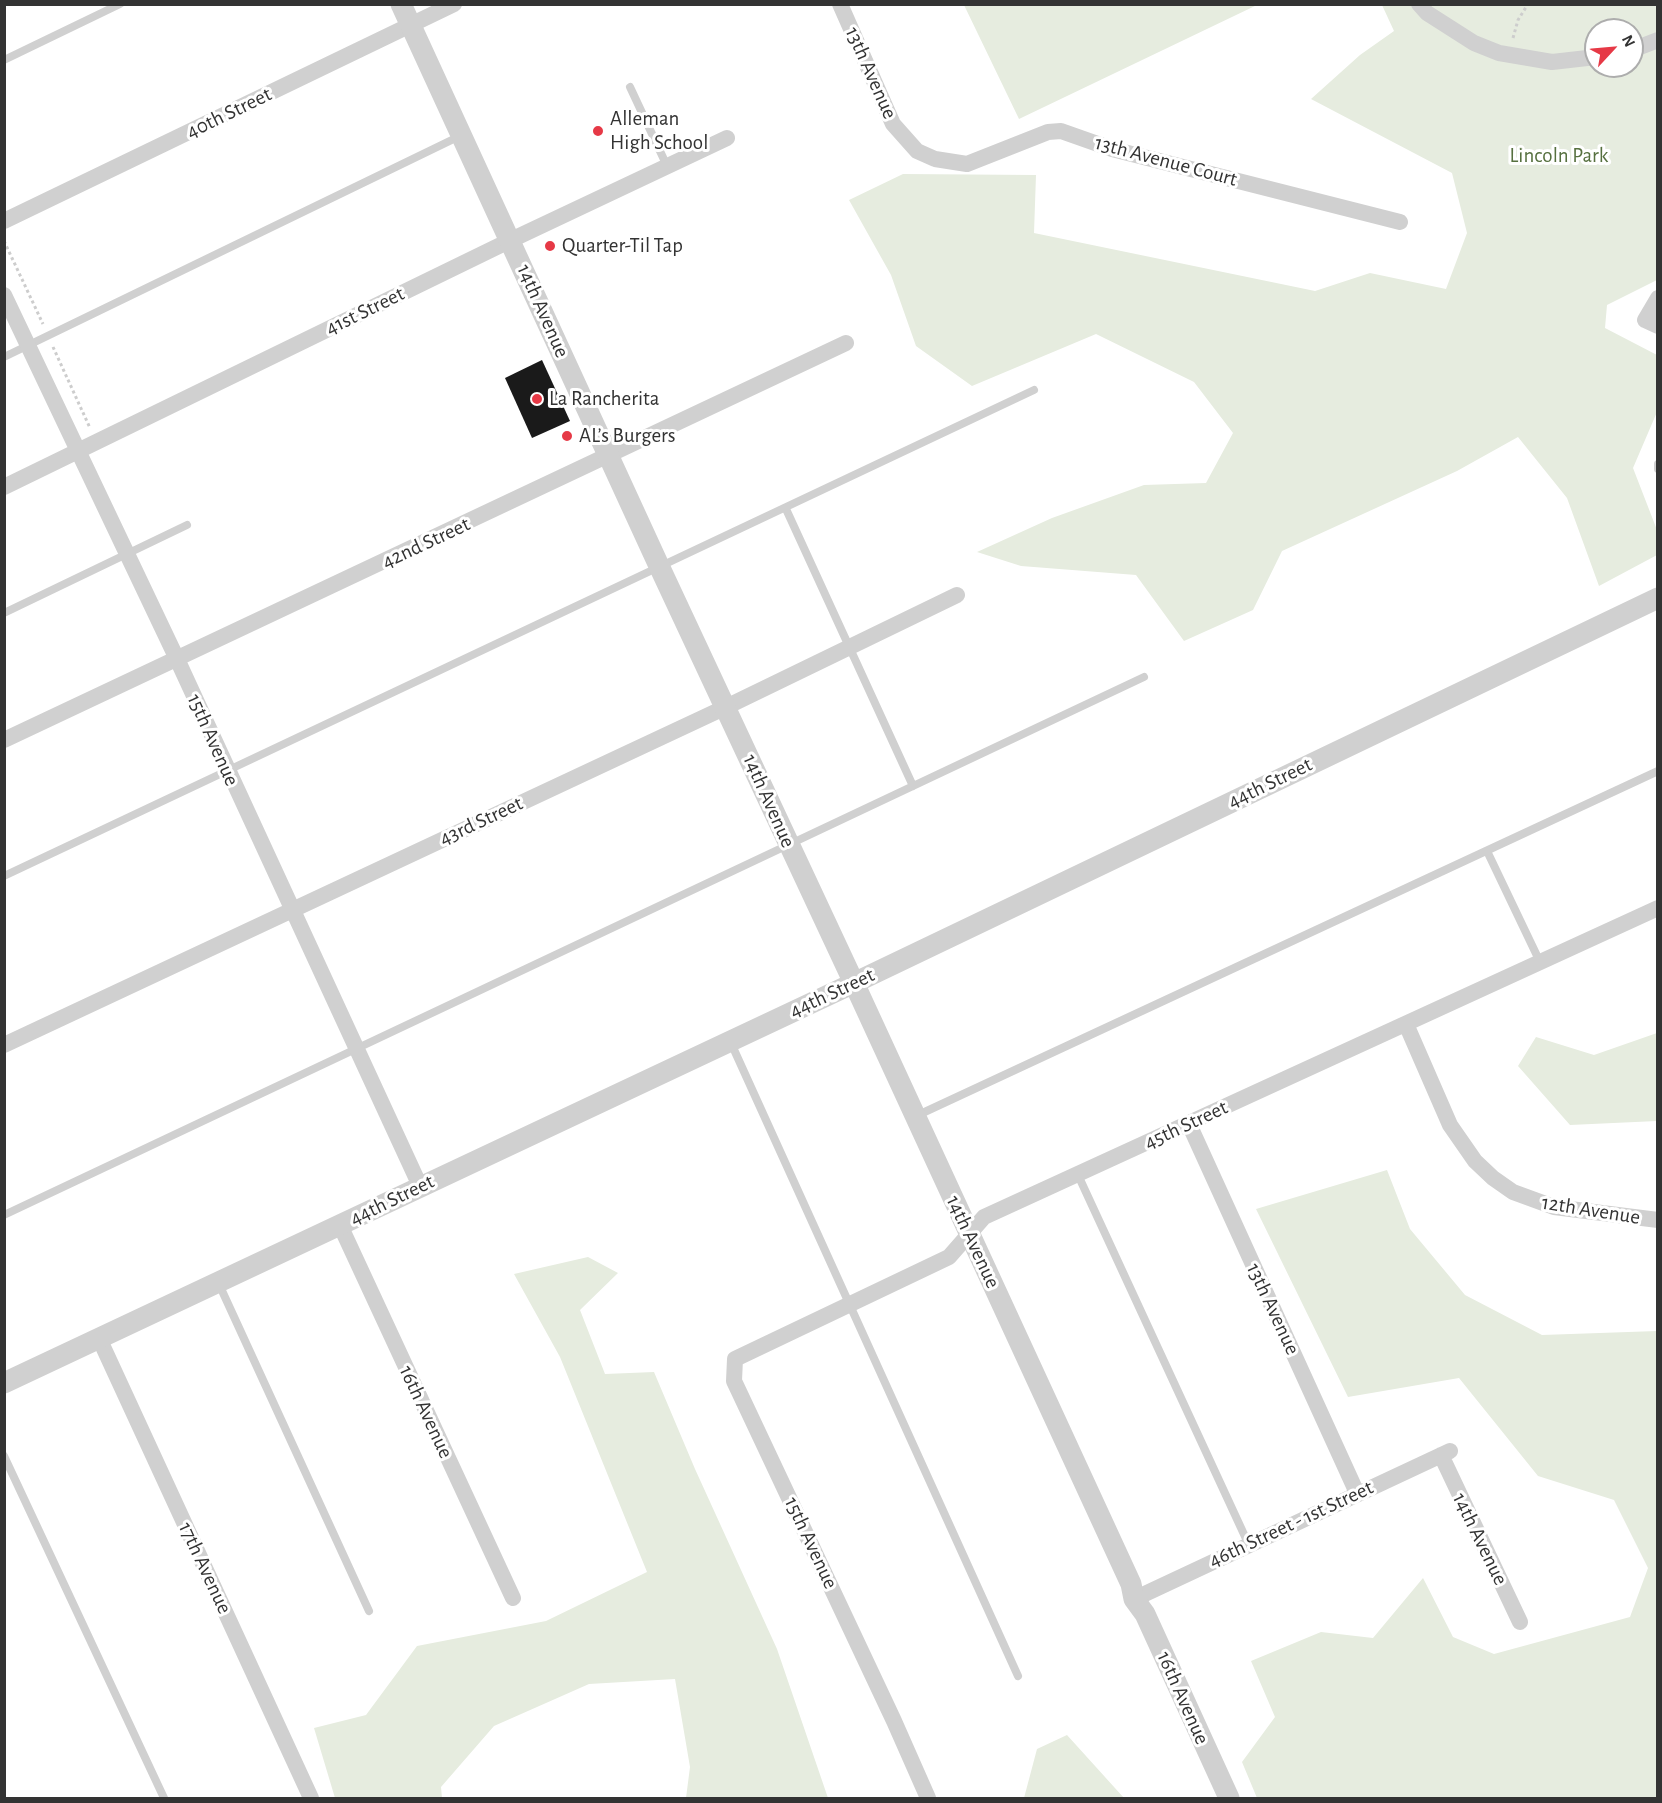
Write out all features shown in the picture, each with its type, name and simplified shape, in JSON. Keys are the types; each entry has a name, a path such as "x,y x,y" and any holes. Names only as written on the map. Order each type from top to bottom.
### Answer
{"street":[{"name":"14th Avenue","path":"401,4 660,568 916,1116 1131,1584 1134,1599"},
{"name":"40th Street","path":"4,221 454,4"},
{"name":"13th Avenue","path":"840,4 893,124 916,151 935,159"},
{"path":"1419,4 1427,14 1474,43 1509,55 1552,62 1584,58"},
{"name":"13th Avenue Court","path":"935,159 968,164 1048,132 1061,131 1112,149 1400,222"},
{"name":"41st Street","path":"4,487 511,240 727,138"},
{"name":"15th Avenue","path":"4,294 177,659 420,1186"},
{"path":"1651,323 1658,297"},
{"name":"42nd Street","path":"4,740 609,457 846,343"},
{"name":"43rd Street","path":"4,1045 726,707 957,595"},
{"name":"44th Street","path":"4,1383 730,1042 1658,598"},
{"name":"45th Street","path":"733,1364 741,1355 949,1257 984,1217 1658,908"},
{"name":"12th Avenue","path":"1406,1024 1450,1125 1475,1161 1493,1178 1513,1192 1554,1207 1658,1220"},
{"name":"13th Avenue","path":"1189,1124 1357,1493"},
{"name":"16th Avenue","path":"340,1225 513,1598"},
{"name":"17th Avenue","path":"99,1338 310,1798"},
{"name":"15th Avenue","path":"733,1364 734,1381 928,1798"},
{"name":"14th Avenue","path":"1445,1453 1520,1622"},
{"name":"46th Street - 1st Street","path":"1134,1599 1445,1453"},
{"name":"16th Avenue","path":"1134,1599 1145,1614 1229,1798"}],"lane":[{"path":"4,60 120,4"},
{"path":"630,87 667,166"},
{"path":"4,357 462,135"},
{"path":"4,876 1034,390"},
{"path":"1658,464 1658,469"},
{"path":"786,509 912,786"},
{"path":"4,613 187,525"},
{"path":"4,1215 1144,677"},
{"path":"916,1116 1658,771"},
{"path":"1487,851 1540,962"},
{"path":"730,1042 1018,1676"},
{"path":"1078,1175 1248,1544"},
{"path":"218,1282 369,1611"},
{"path":"4,1456 164,1798"}],"path":[{"path":"1509,55 1518,20 1528,4"}],"green space":[{"path":"964,5 1257,5 1019,119"},
{"name":"Lincoln Park","path":"1382,5 1657,5 1657,280 1607,305 1605,328 1657,355 1657,412 1633,468 1657,530 1657,555 1599,586 1567,498 1518,437 1457,471 1282,551 1253,610 1184,641 1136,575 1021,566 977,552 1052,518 1144,485 1206,483 1233,433 1194,382 1096,334 972,386 916,346 891,275 849,200 903,174 1036,175 1034,233 1315,291 1370,273 1446,289 1467,233 1452,173 1311,99 1360,55 1394,31"},
{"path":"1657,1033 1657,1121 1570,1125 1518,1066 1536,1037 1594,1055"},
{"path":"1387,1170 1410,1229 1465,1295 1542,1335 1657,1331 1657,1798 1257,1798 1242,1762 1275,1717 1251,1661 1321,1632 1373,1638 1423,1578 1453,1637 1494,1654 1630,1617 1648,1568 1614,1500 1538,1476 1459,1378 1348,1397 1256,1209"},
{"path":"588,1257 618,1273 580,1310 605,1374 654,1372 695,1469 777,1649 828,1798 686,1798 690,1767 675,1679 589,1684 494,1726 441,1787 442,1798 335,1798 314,1728 366,1715 417,1646 546,1621 647,1572 560,1357 514,1274"},
{"path":"1067,1735 1124,1798 1024,1798 1037,1749"}],"building":[{"name":"La Rancherita","path":"542,360 570,421 532,438 505,378"}],"place":[{"name":"Alleman High School","path":"598,131"},
{"name":"Quarter-Til Tap","path":"550,246"},
{"name":"La Rancherita","path":"537,399"},
{"name":"AL’s Burgers","path":"567,436"}]}
